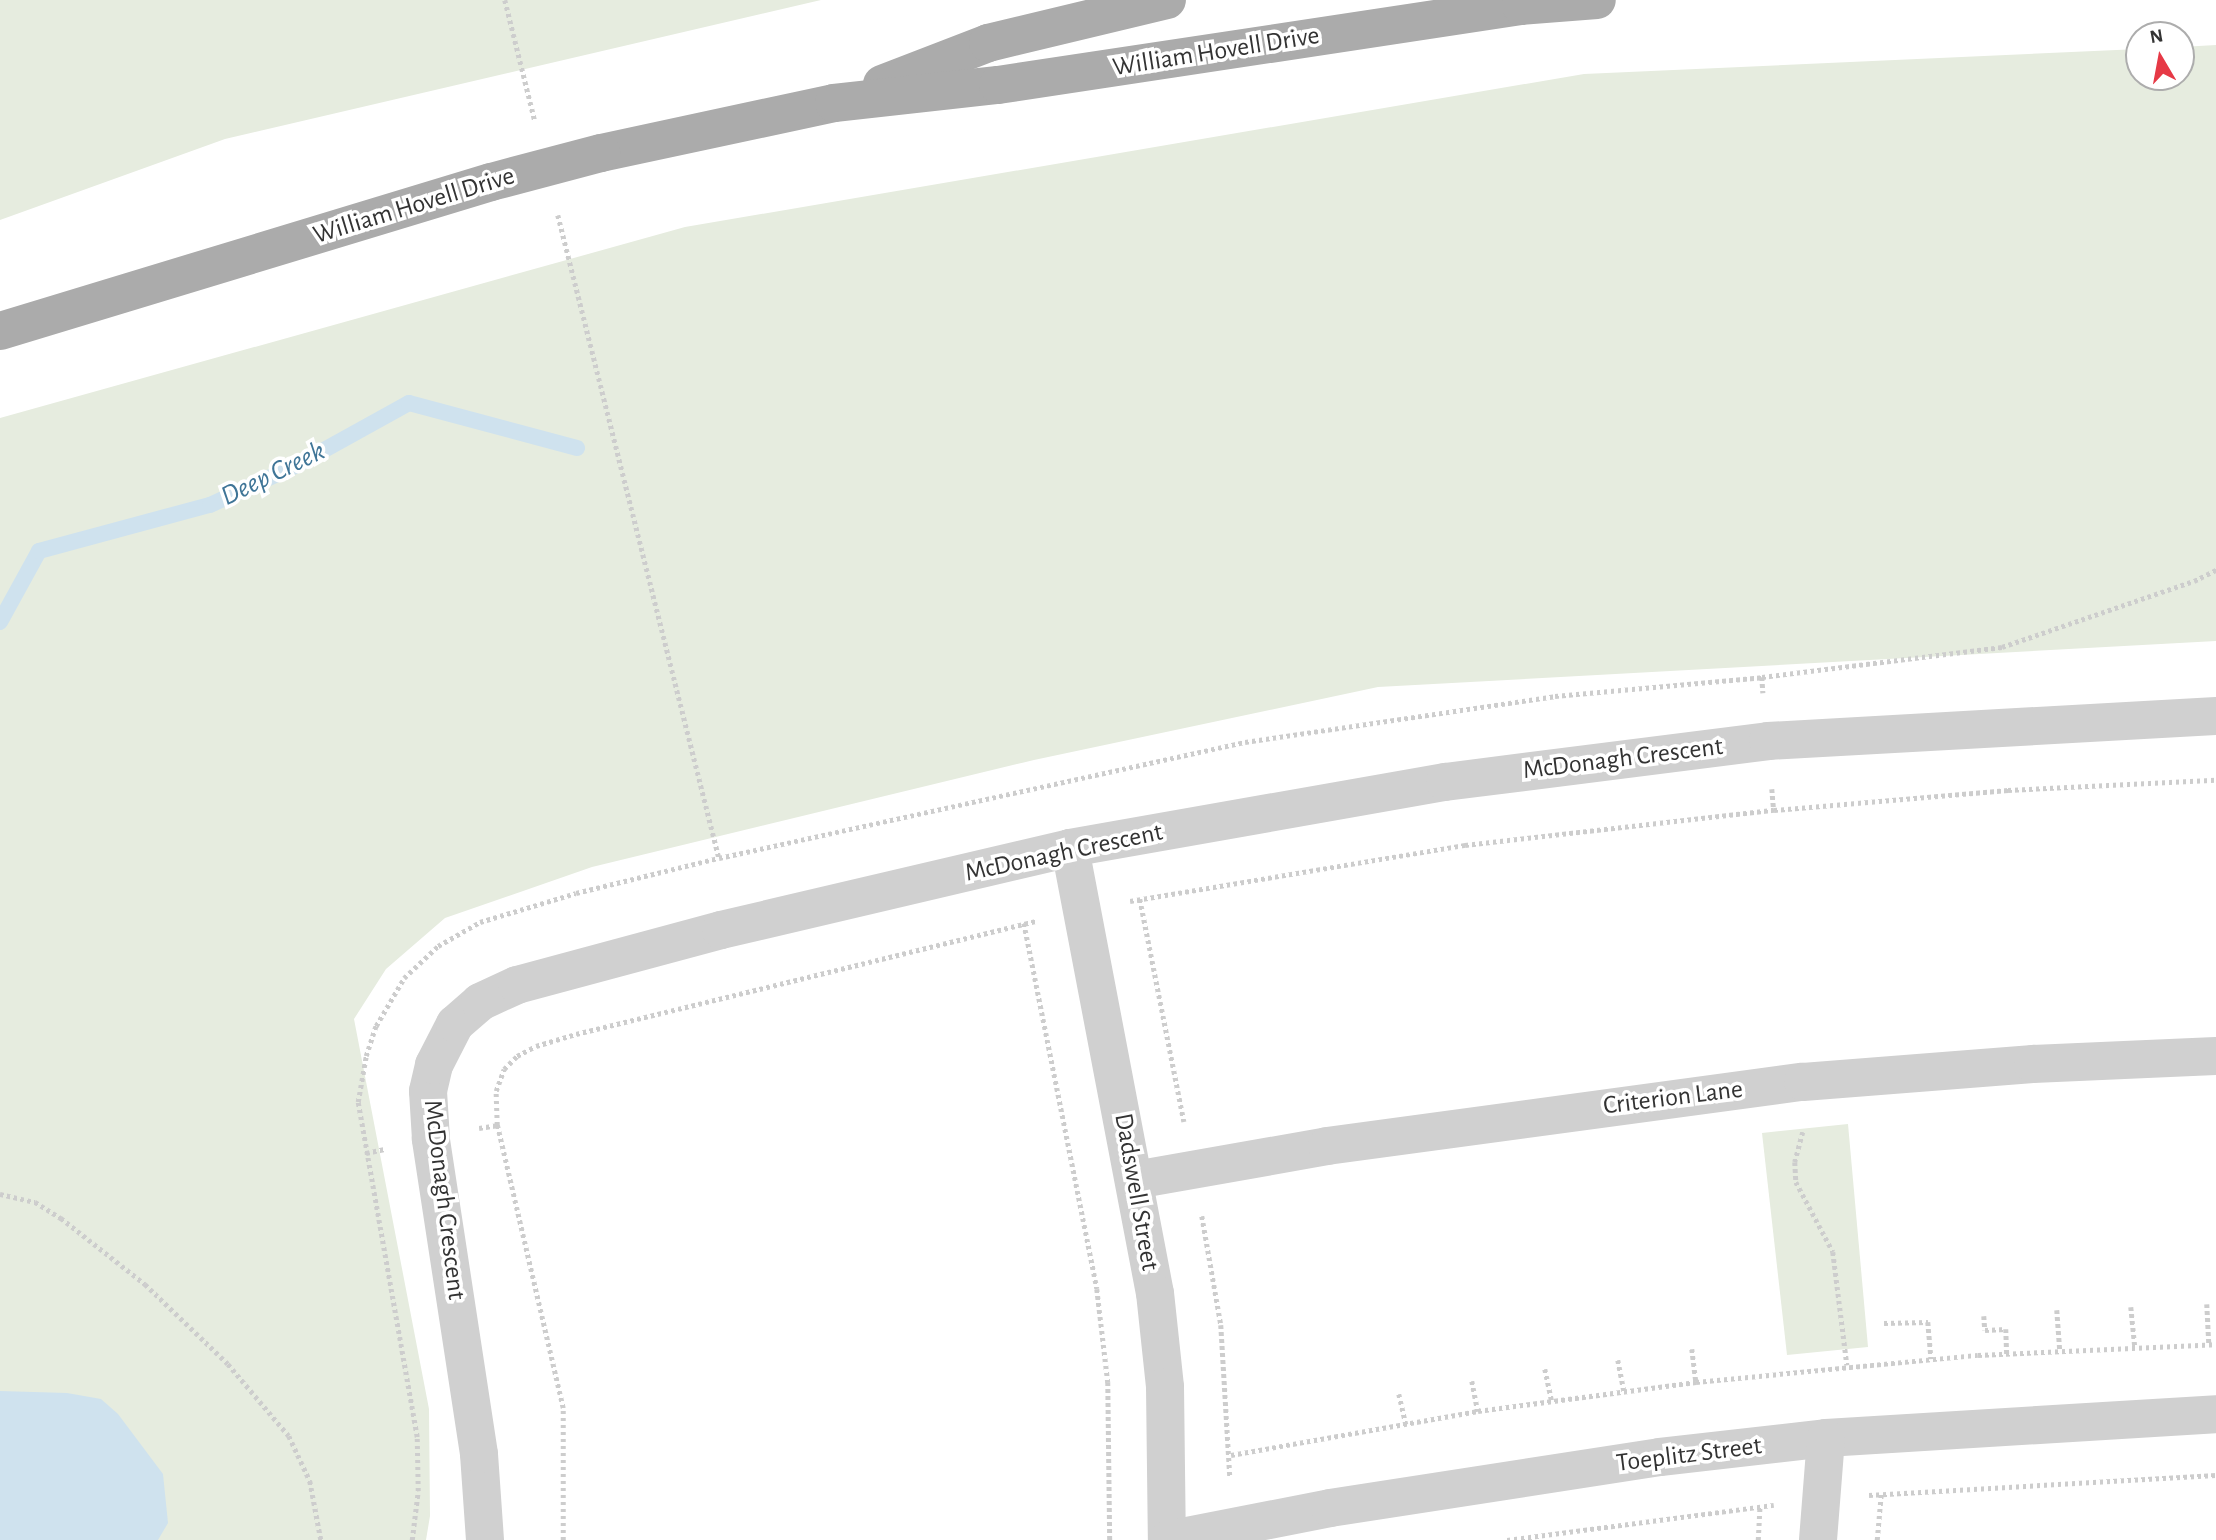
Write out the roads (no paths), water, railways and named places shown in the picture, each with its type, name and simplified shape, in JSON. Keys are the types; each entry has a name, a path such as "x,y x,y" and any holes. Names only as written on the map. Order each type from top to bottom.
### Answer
{"main road":[{"name":"William Hovell Drive","path":"834,103 988,43 1167,0"},
{"name":"William Hovell Drive","path":"0,331 491,182 601,153 834,103 998,85 1521,6 1597,0"}],"street":[{"name":"McDonagh Crescent","path":"485,1540 477,1440 430,1127 428,1091 434,1065 456,1024 480,1002 517,985 722,930 1070,848 1445,782 1768,741 2216,716"},
{"name":"Dadswell Street","path":"1070,848 1155,1293 1165,1387 1167,1540"},
{"name":"Criterion Lane","path":"1135,1180 1327,1146 1802,1082 2033,1064 2216,1056"},
{"name":"Toeplitz Street","path":"1167,1540 1229,1526 1413,1495 1660,1457 1826,1438 2216,1414"},
{"path":"1818,1540 1826,1438"}],"water":[{"path":"0,1391 67,1393 101,1399 118,1414 163,1474 168,1523 158,1540 0,1540"}],"waterway":[{"name":"Deep Creek","path":"0,622 39,551 210,505 297,465 409,403 577,448"}]}
